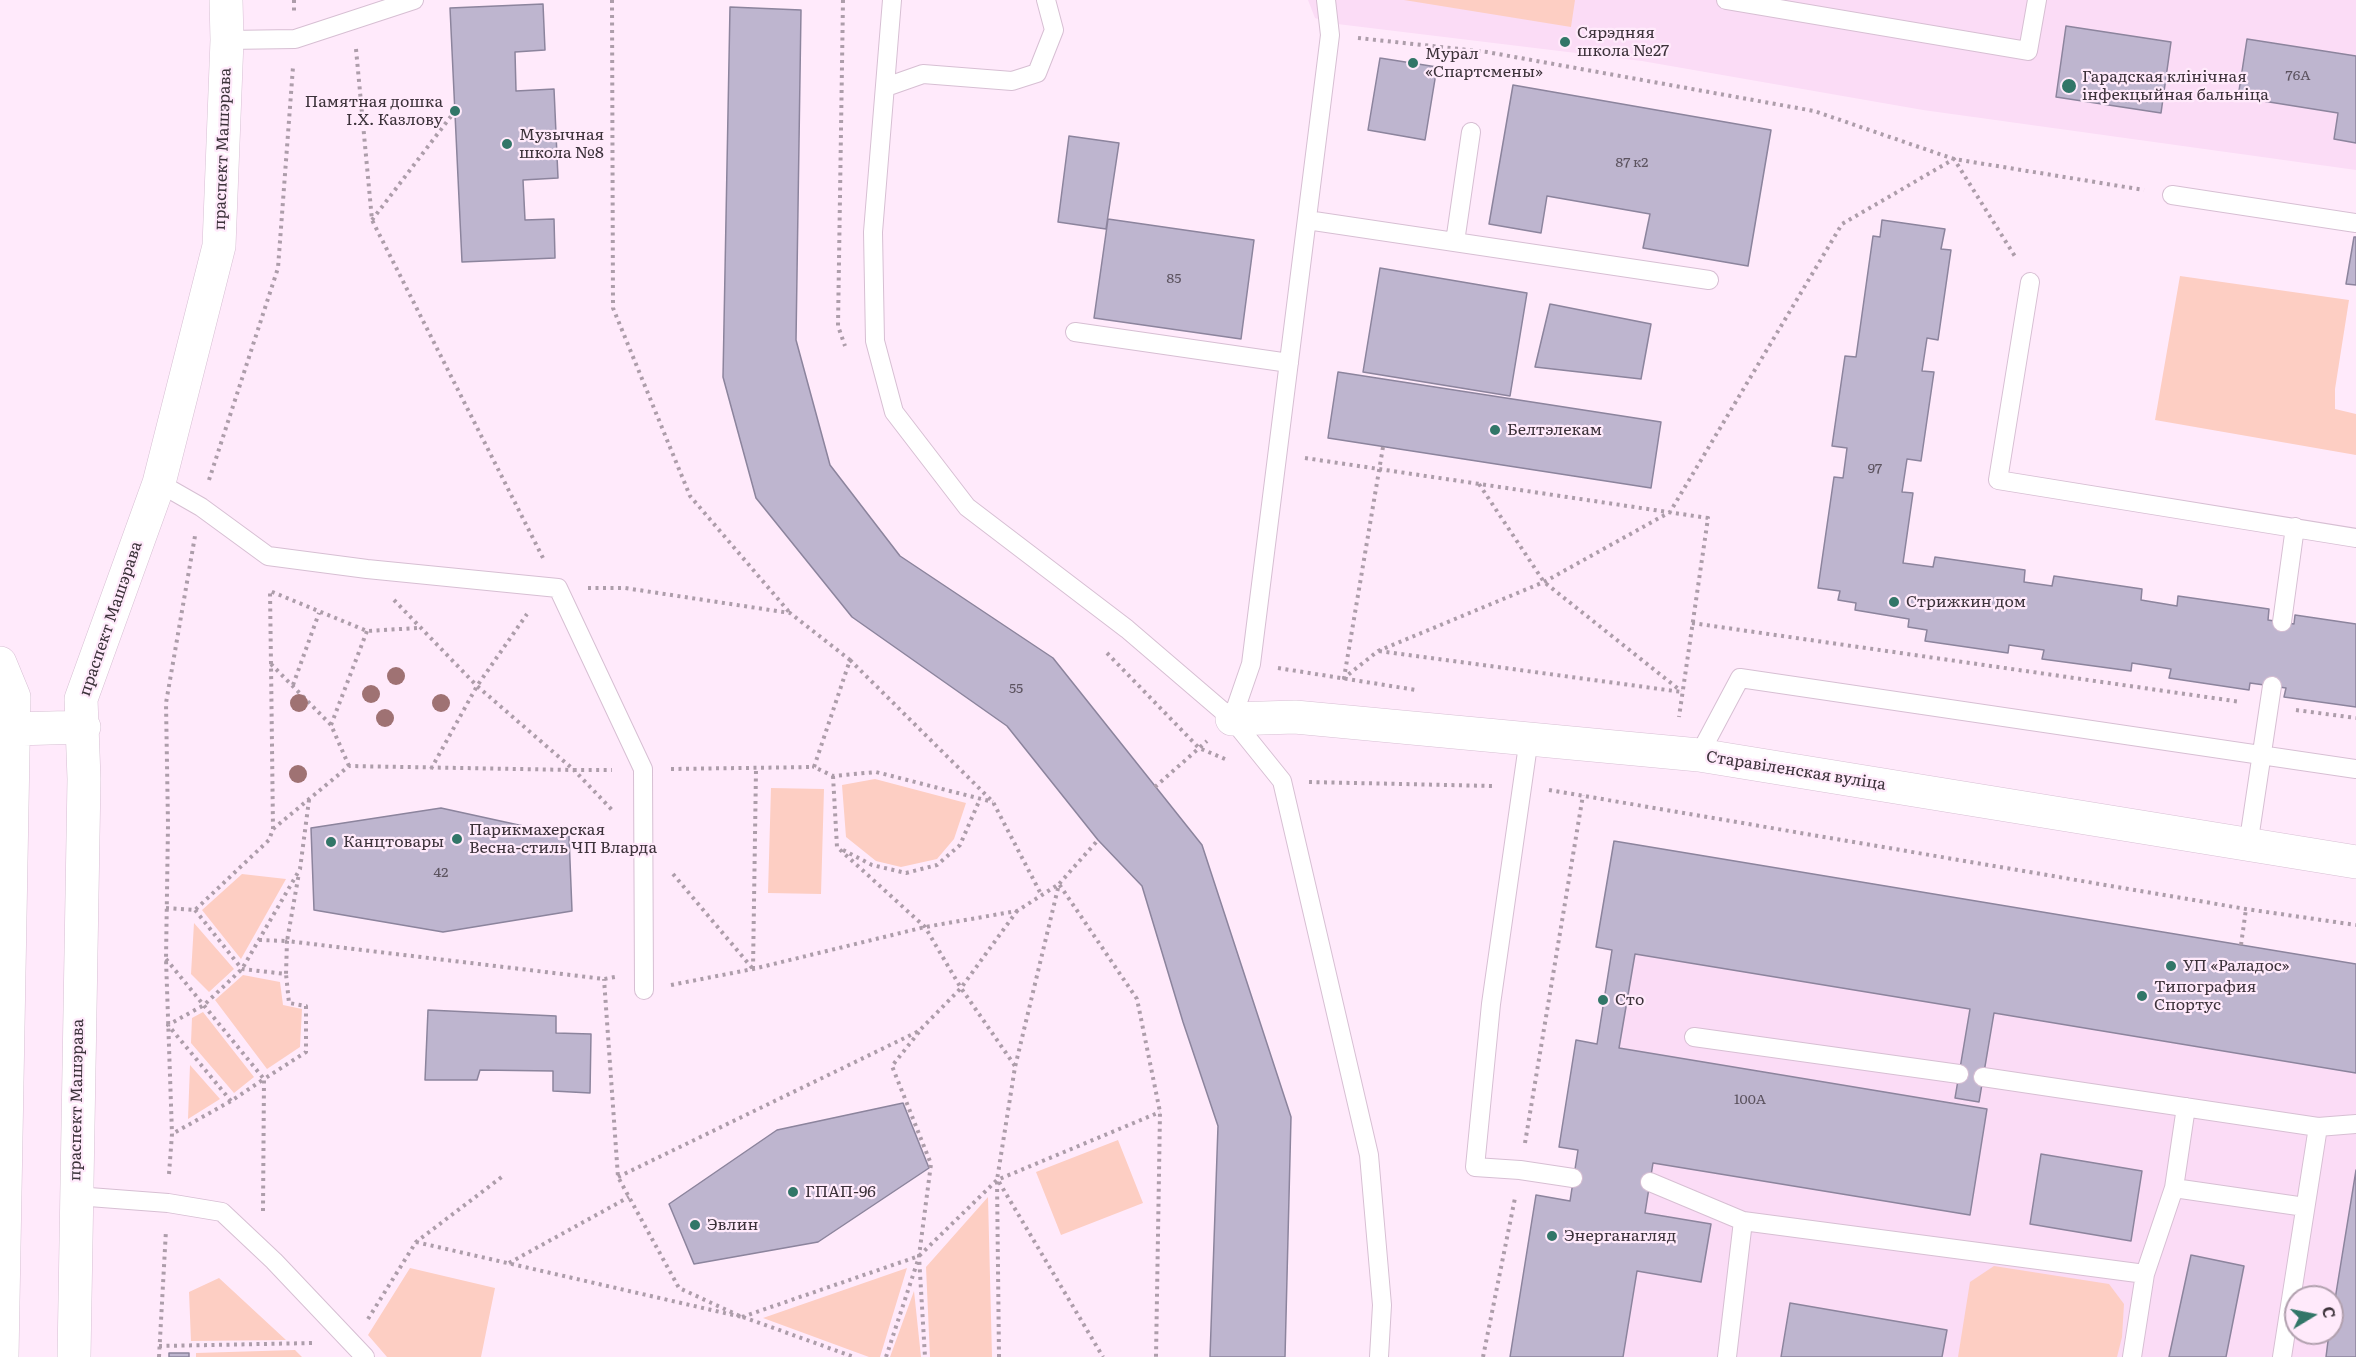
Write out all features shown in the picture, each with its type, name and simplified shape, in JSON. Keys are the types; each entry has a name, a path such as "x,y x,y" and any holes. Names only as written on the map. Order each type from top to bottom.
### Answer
{"main road":[{"name":"праспект Машэрава","path":"74,1357 84,727 81,699 159,483 219,246 227,40 226,0"},
{"path":"0,663 15,697 2,1357"},
{"name":"Старавіленская вуліца","path":"1232,719 1295,717 1699,755 2356,862"},
{"path":"15,729 84,727"}],"lane":[{"path":"227,40 295,39 414,0"},
{"path":"892,0 873,232 875,341 894,412 967,507 1127,629 1232,719 1282,781 1369,1155 1382,1305 1379,1357"},
{"path":"886,87 923,74 1012,81 1037,73 1053,30 1046,0"},
{"path":"1232,719 1251,664 1330,35 1326,0"},
{"path":"1726,0 2028,51 2037,0"},
{"path":"1455,242 1471,132"},
{"path":"2172,195 2356,223"},
{"path":"1307,220 1710,280"},
{"path":"2030,282 1998,480 2356,538"},
{"path":"1075,332 1289,363"},
{"path":"159,483 201,507 268,556 367,570 558,588 643,769 644,990"},
{"path":"2282,622 2295,527"},
{"path":"1699,755 1740,678 2356,769"},
{"path":"2248,846 2272,686"},
{"path":"1529,738 1491,1004 1475,1167 1520,1170 1573,1178"},
{"path":"1694,1037 1959,1074"},
{"path":"1983,1077 2318,1127 2356,1124"},
{"path":"2132,1357 2145,1275 2174,1188 2186,1107"},
{"path":"2282,1357 2318,1127"},
{"path":"1650,1182 1743,1221 2145,1275"},
{"path":"2174,1188 2305,1207"},
{"path":"76,1196 168,1203 222,1212 263,1250 365,1357"},
{"path":"1727,1357 1743,1221"}],"path":[{"path":"612,0 613,308 690,496 790,613 850,660 993,802 1042,896"},
{"path":"843,0 838,326 846,348"},
{"path":"353,20 372,220 558,588"},
{"path":"1330,35 1487,52 1814,111 1954,159 2172,195"},
{"path":"159,1357 171,1134 166,959 168,825 166,703 201,507 278,268 295,39"},
{"path":"372,220 455,111"},
{"path":"1954,159 2030,282"},
{"path":"1383,447 1344,678 1378,651 1544,582 1671,512 1842,224 1954,159"},
{"path":"1278,454 1708,518 1678,721"},
{"path":"1479,484 1544,582 1683,692"},
{"path":"367,570 418,628 477,686 574,770"},
{"path":"431,769 477,686 530,611 558,588 625,588 790,613"},
{"path":"166,908 195,910 269,840 273,829 270,591 367,631 418,628"},
{"path":"292,686 319,613"},
{"path":"1692,623 2356,718"},
{"path":"331,725 367,631"},
{"path":"1103,649 1198,748 1230,760"},
{"path":"1378,651 1683,692"},
{"path":"814,767 850,660"},
{"path":"271,664 331,725 349,766"},
{"path":"1155,787 1232,719"},
{"path":"273,829 349,766 574,770 814,767 833,776 876,772 993,802"},
{"path":"753,969 756,769"},
{"path":"833,776 837,847 925,927 961,988 1015,1067"},
{"path":"1282,781 1522,786 2246,909 2356,925"},
{"path":"1483,1357 1520,1170 1582,795"},
{"path":"171,1134 231,1101 306,1052 306,1006 289,1003 286,974 287,941 300,870 309,799"},
{"path":"837,847 872,865 906,873 937,865 960,845 980,799"},
{"path":"643,839 753,969"},
{"path":"644,990 753,969 925,927 1017,910 1059,884 1098,840"},
{"path":"168,1025 204,1005 242,969 300,870"},
{"path":"999,1357 997,1180 1015,1067 1059,884"},
{"path":"1059,884 1137,999 1160,1112 1156,1357"},
{"path":"2241,945 2246,909"},
{"path":"195,910 242,969 286,974"},
{"path":"886,1357 919,1256 931,1164 892,1066 919,1031 961,988 1017,910"},
{"path":"259,940 287,941 604,979 622,976"},
{"path":"166,959 264,1079 263,1250"},
{"path":"604,979 618,1177 679,1288 742,1317 854,1357"},
{"path":"168,1025 231,1101"},
{"path":"618,1177 919,1031"},
{"path":"416,1242 742,1317 919,1256 997,1180 1160,1112"},
{"path":"159,1346 353,1343 416,1242 503,1176"},
{"path":"997,1180 1103,1357"},
{"path":"509,1264 629,1197"},
{"path":"919,1256 926,1357"}],"shaded area":[{"name":"Гарадская клінічная інфекцыйная бальніца","path":"1308,0 2356,0 2356,170 1923,110 1642,61 1329,23 1315,18"},
{"path":"1404,0 1575,0 1571,27"},
{"path":"2180,276 2349,300 2335,389 2335,409 2356,414 2356,455 2155,420"},
{"path":"875,779 966,803 954,839 937,859 901,867 876,861 846,837 842,785"},
{"path":"771,788 824,789 821,894 768,893"},
{"path":"1614,841 2356,964 2356,1357 1510,1357 1536,1195 1570,1200 1578,1150 1559,1147 1576,1040 1597,1043 1612,950 1596,947"},
{"path":"242,874 286,879 241,959 202,910"},
{"path":"194,923 234,969 209,992 191,974"},
{"path":"243,975 280,982 283,1005 302,1009 300,1047 267,1069 215,1000"},
{"path":"203,1012 254,1077 234,1093 191,1043 192,1018"},
{"path":"190,1065 220,1099 188,1119"},
{"path":"1118,1140 1143,1203 1061,1235 1036,1172"},
{"path":"988,1197 992,1357 930,1357 926,1267"},
{"path":"1994,1266 2109,1284 2124,1304 2122,1337 2117,1357 1958,1357 1970,1282"},
{"path":"410,1268 495,1288 481,1357 387,1357 368,1335"},
{"path":"907,1268 880,1357 869,1357 763,1318"},
{"path":"219,1278 286,1340 191,1341 189,1292"},
{"path":"914,1291 921,1357 890,1357"},
{"path":"295,1350 302,1357 196,1357 196,1353"}],"building":[{"name":"Музычная школа №8","path":"543,4 545,50 515,52 516,91 554,89 558,178 523,180 525,220 554,219 555,258 462,262 450,8"},
{"path":"730,7 801,10 796,340 830,465 900,556 1053,658 1202,845 1291,1117 1285,1357 1210,1357 1218,1126 1183,1022 1142,886 1098,840 1007,726 852,617 756,498 723,377"},
{"path":"2066,26 2171,42 2161,113 2056,97"},
{"path":"2247,39 2356,56 2356,143 2334,139 2338,113 2238,97"},
{"path":"1380,58 1437,67 1425,140 1368,130"},
{"path":"1513,85 1771,130 1748,266 1643,248 1650,214 1547,196 1541,233 1489,224"},
{"path":"1069,136 1119,143 1106,229 1058,222"},
{"path":"1108,219 1254,240 1241,339 1094,318"},
{"path":"1882,220 1945,229 1941,249 1951,250 1938,340 1927,338 1922,371 1934,372 1921,461 1907,459 1902,492 1913,493 1903,563 1933,567 1935,557 2025,570 2024,582 2052,586 2054,576 2142,589 2141,600 2177,606 2178,596 2269,609 2268,620 2294,624 2295,615 2356,624 2356,707 2284,697 2286,688 2250,683 2249,690 2169,678 2171,669 2132,663 2131,671 2042,659 2044,650 2009,645 2008,653 1925,641 1927,630 1908,627 1909,619 1855,610 1856,603 1838,600 1840,591 1818,588 1834,477 1843,478 1847,448 1832,446 1845,356 1856,357 1873,236 1880,237"},
{"path":"2354,237 2356,237 2356,285 2346,284"},
{"path":"1380,268 1527,293 1510,396 1363,372"},
{"path":"1550,304 1651,324 1641,379 1535,367"},
{"name":"Белтэлекам","path":"1338,372 1661,422 1651,488 1328,438"},
{"path":"441,808 569,836 572,911 443,932 314,910 311,828"},
{"path":"1614,841 2356,964 2356,1073 1994,1013 1979,1102 1955,1098 1970,1009 1635,954 1619,1048 1987,1109 1970,1215 1653,1163 1645,1213 1711,1224 1701,1282 1637,1271 1623,1357 1510,1357 1536,1195 1570,1201 1578,1150 1559,1147 1576,1040 1597,1044 1612,950 1596,947"},
{"path":"428,1010 556,1016 556,1033 591,1034 590,1093 553,1091 553,1071 480,1070 477,1080 425,1080"},
{"path":"903,1103 929,1168 818,1242 694,1264 669,1204 777,1130"},
{"path":"2041,1154 2142,1171 2131,1241 2030,1224"},
{"path":"2356,1170 2356,1357 2326,1357 2328,1345 2344,1345 2344,1285 2337,1285"},
{"path":"2191,1255 2244,1266 2226,1357 2169,1357"},
{"path":"1790,1303 1947,1330 1942,1357 1781,1357"},
{"path":"169,1353 189,1353 189,1357 169,1357"}],"place":[{"name":"Сярэдняя школа №27","path":"1565,42"},
{"name":"Мурал «Спартсмены»","path":"1413,63"},
{"name":"Гарадская клінічная інфекцыйная бальніца","path":"2069,86"},
{"name":"Памятная дошка І.Х. Казлову","path":"455,111"},
{"name":"Музычная школа №8","path":"507,144"},
{"name":"Белтэлекам","path":"1495,430"},
{"name":"Стрижкин дом","path":"1894,602"},
{"name":"Парикмахерская Весна-стиль ЧП Вларда","path":"457,839"},
{"name":"Канцтовары","path":"331,842"},
{"name":"УП «Раладос»","path":"2171,966"},
{"name":"Типография Спортус","path":"2142,996"},
{"name":"Сто","path":"1603,1000"},
{"name":"ГПАП-96","path":"793,1192"},
{"name":"Эвлин","path":"695,1225"},
{"name":"Энерганагляд","path":"1552,1236"}]}
